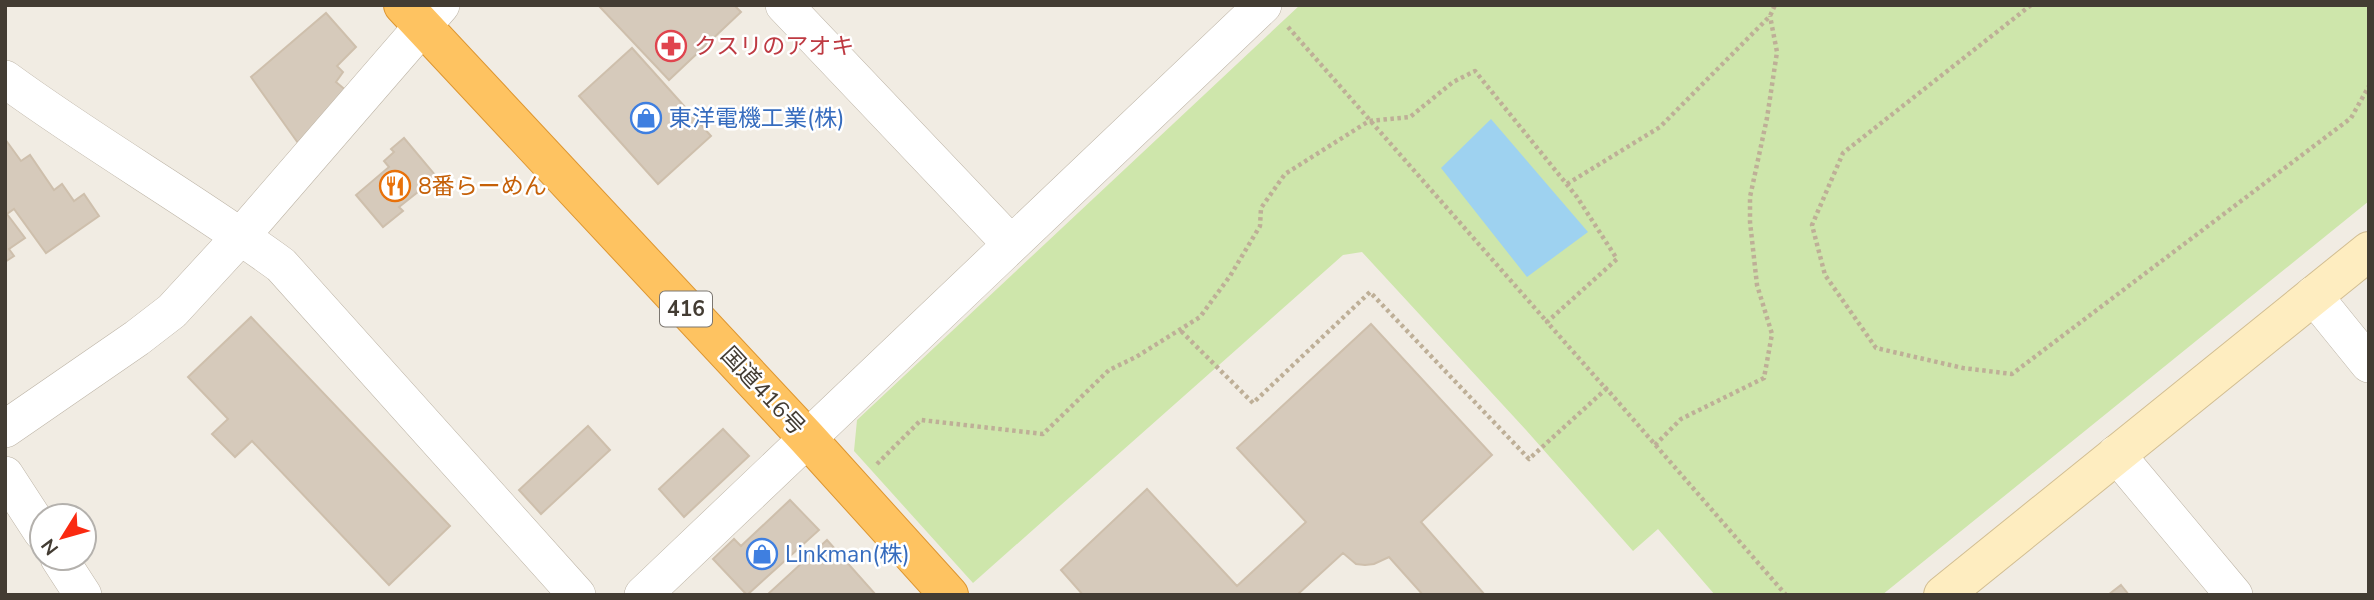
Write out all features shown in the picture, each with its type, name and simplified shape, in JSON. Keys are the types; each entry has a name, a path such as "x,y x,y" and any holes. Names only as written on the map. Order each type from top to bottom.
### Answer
{"highway":[{"name":"国道416号","path":"422,12 949,595"}],"street":[{"path":"784,5 1011,244"},
{"path":"5,429 173,311 241,236 422,12"},
{"path":"643,595 1011,244 1275,15"},
{"path":"5,79 281,265 577,595"},
{"path":"1943,595 2369,251"},
{"path":"2312,295 2369,364"},
{"path":"2116,454 2234,595"},
{"path":"5,475 28,510"},
{"path":"68,572 83,595"}],"path":[{"path":"1567,184 1660,127 1770,16 1775,5"},
{"path":"2031,5 1843,153 1812,225 1825,275 1876,348 1963,368 2012,374 2351,118 2369,86"},
{"path":"1275,15 1786,595"},
{"path":"1655,445 1681,419 1764,378 1772,334 1757,285 1750,197 1767,118 1777,51 1770,16"},
{"path":"871,470 921,420 1043,435 1109,370 1136,357 1200,317 1230,276 1260,226 1261,208 1285,174 1369,121 1410,117 1453,82 1475,71 1567,184 1616,259 1547,322"},
{"path":"1180,330 1252,402 1370,292 1529,459 1606,389"}],"green space":[{"path":"1300,5 2369,5 2369,201 1882,595 1715,595 1658,529 1633,551 1362,252 1343,255 973,583 854,451 857,420"}],"water":[{"path":"1491,119 1588,232 1527,277 1441,168"}],"building":[{"name":"クスリのアオキ","path":"598,5 734,5 741,12 669,80"},
{"path":"326,13 356,47 337,66 343,72 336,82 348,92 298,143 251,77"},
{"path":"632,48 711,136 658,184 579,96"},
{"path":"404,138 441,182 427,193 423,188 399,207 403,211 383,227 356,195 389,167 384,161 394,152 391,149"},
{"path":"5,139 21,161 30,155 54,190 62,184 74,201 84,194 99,216 46,253 14,209 7,214 25,238 9,249 14,256 5,262"},
{"path":"251,317 450,526 389,585 252,441 235,457 212,434 228,419 188,377"},
{"path":"1371,324 1492,455 1421,522 1485,595 1423,595 1389,557 1365,565 1356,564 1343,553 1297,595 1083,595 1061,570 1147,489 1237,586 1306,522 1237,448"},
{"path":"588,426 610,450 541,514 519,490"},
{"path":"723,429 749,456 684,517 659,489"},
{"path":"790,500 819,530 747,595 713,559 734,539 741,546"},
{"path":"827,540 876,595 767,595"},
{"path":"2121,585 2129,595 2108,595"}],"place":[{"name":"クスリのアオキ","path":"671,46"},
{"name":"東洋電機工業(株)","path":"646,118"},
{"name":"8番らーめん","path":"395,186"},
{"name":"Linkman(株)","path":"762,554"}]}
